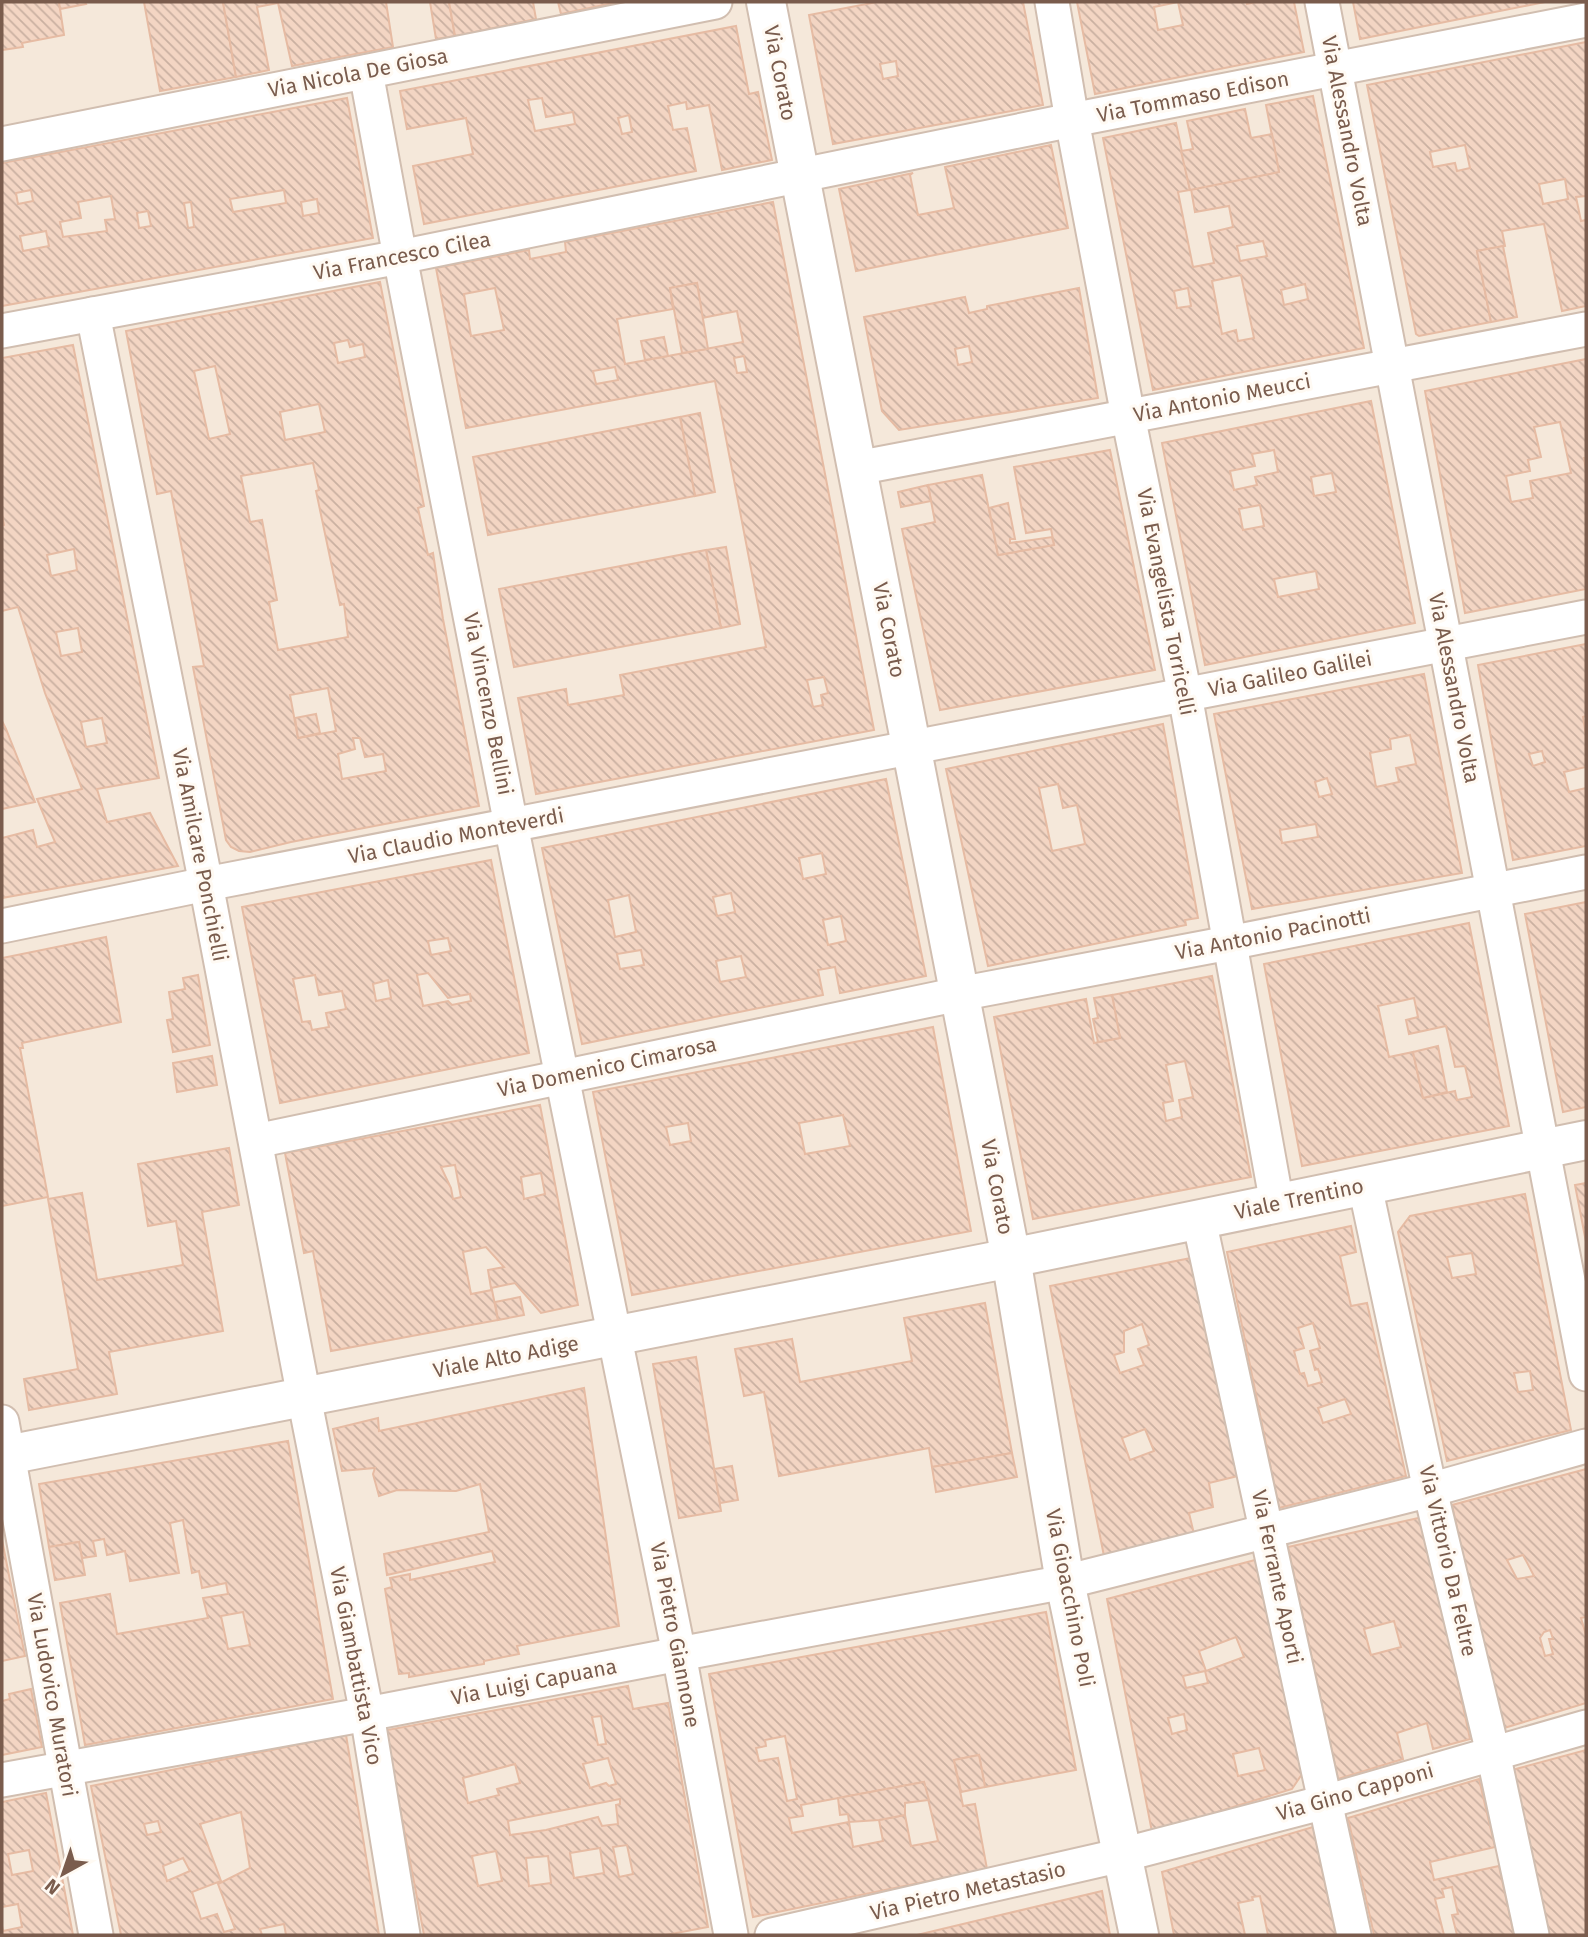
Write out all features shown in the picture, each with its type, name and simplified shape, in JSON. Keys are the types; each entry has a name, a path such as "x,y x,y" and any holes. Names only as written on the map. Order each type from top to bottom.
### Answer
{"street":[{"name":"Via Nicola De Giosa","path":"2,144 715,2"},
{"name":"Via Corato","path":"766,2 1011,1258"},
{"name":"Via Evangelista Torricelli","path":"1052,2 1128,416 1185,695 1277,1204"},
{"name":"Via Alessandro Volta","path":"1322,2 1586,1374"},
{"name":"Via Tommaso Edison","path":"801,176 1072,120 1586,20"},
{"name":"Via Vincenzo Bellini","path":"366,72 511,825 616,1336"},
{"name":"Via Francesco Cilea","path":"2,331 400,257 801,176"},
{"name":"Via Amilcare Ponchielli","path":"93,314 304,1397"},
{"name":"Via Antonio Meucci","path":"857,468 1586,329"},
{"name":"Via Galileo Galilei","path":"911,748 1586,617"},
{"name":"Via Claudio Monteverdi","path":"2,926 911,748"},
{"name":"Via Antonio Pacinotti","path":"959,993 1586,872"},
{"name":"Via Domenico Cimarosa","path":"256,1141 959,993"},
{"name":"Viale Trentino","path":"1011,1258 1586,1140"},
{"name":"Via Vittorio Da Feltre","path":"1364,1186 1430,1490 1493,1753 1532,1935"},
{"name":"Via Ferrante Aporti","path":"1199,1220 1354,1935"},
{"name":"Viale Alto Adige","path":"4,1444 304,1397 1011,1258"},
{"name":"Via Gioacchino Poli","path":"1011,1258 1065,1581 1139,1935"},
{"name":"Via Pietro Giannone","path":"616,1336 731,1935"},
{"name":"Via Giambattista Vico","path":"304,1397 367,1714 403,1935"},
{"name":"Via Ludovico Muratori","path":"4,1444 96,1935"},
{"name":"Via Luigi Capuana","path":"2,1780 367,1714 1065,1581 1430,1490 1586,1446"},
{"name":"Via Gino Capponi","path":"1122,1855 1325,1802 1586,1727"},
{"name":"Via Pietro Metastasio","path":"772,1935 860,1926 1122,1855"}],"shaded area":[{"path":"2,2 1586,2 1586,1935 2,1935"}],"building":[{"path":"2,2 59,2 64,35 22,43 23,47 2,50"},
{"path":"59,2 85,2 86,4 60,9"},
{"path":"144,2 223,2 236,77 160,91"},
{"path":"223,2 386,2 393,47 292,66 278,3 257,7 269,70 236,77"},
{"path":"430,2 449,2 455,36 436,39"},
{"path":"449,2 533,2 536,19 455,36"},
{"path":"558,2 618,2 561,14"},
{"path":"877,2 1023,2 1043,105 833,144 809,15","holes":["896,61 898,76 883,79 880,64"]},
{"path":"1077,2 1178,2 1247,2 1247,4 1294,2 1304,52 1095,94","holes":["1178,2 1183,25 1158,30 1154,7"]},
{"path":"1353,2 1545,2 1360,39"},
{"path":"736,26 749,94 758,92 772,160 722,170 709,105 687,109 686,102 668,106 673,130 687,128 696,171 424,224 413,166 473,154 466,118 407,129 400,91","holes":["542,98 546,117 573,112 575,124 535,131 528,100","629,115 632,132 622,134 618,118"]},
{"path":"1586,42 1586,196 1576,197 1581,221 1586,220 1586,306 1562,311 1544,224 1502,231 1505,246 1477,251 1491,322 1419,336 1416,334 1367,85","holes":["1465,145 1470,168 1457,171 1455,163 1433,167 1430,152","1565,179 1568,199 1543,204 1539,184"]},
{"path":"1313,96 1364,348 1153,390 1103,138 1176,123 1190,190 1178,192 1193,267 1214,263 1208,233 1233,227 1229,206 1195,212 1191,189 1279,172 1266,105","holes":["1263,241 1267,256 1240,261 1237,246","1241,275 1254,338 1238,341 1236,330 1222,334 1212,281","1305,284 1308,299 1284,305 1281,290","1188,288 1191,306 1177,308 1174,291"]},
{"path":"347,98 373,238 2,306 2,163","holes":["31,190 33,201 18,204 16,193","284,190 286,203 233,212 230,199","111,196 115,219 105,220 107,231 63,237 60,222 81,218 78,202","317,199 319,213 303,216 301,202","191,202 194,227 188,228 184,203","148,211 151,226 139,228 137,213","46,231 49,246 23,251 20,236"]},
{"path":"1245,109 1251,138 1272,134 1279,172 1190,190 1181,151 1193,149 1187,121"},
{"path":"1051,145 1068,228 856,271 839,189 913,173 910,175 918,215 954,208 945,167"},
{"path":"773,202 874,730 536,794 518,698 566,689 568,705 624,695 620,675 766,647 715,381 466,428 436,268 529,250 530,259 566,252 565,242","holes":["697,283 702,318 737,311 743,342 625,364 617,319 673,309 670,288","495,288 504,330 471,336 464,294","744,356 747,372 737,373 734,358","615,367 618,380 596,384 593,371","824,677 828,693 821,695 823,705 813,707 807,680"]},
{"path":"1503,246 1517,317 1491,322 1477,251"},
{"path":"380,282 424,506 418,508 428,555 433,553 479,806 250,852 231,847 226,840 193,667 204,666 171,491 157,494 126,331","holes":["348,340 350,347 363,344 365,357 338,363 334,343","215,366 230,434 209,439 194,371","319,404 325,432 285,440 280,412","313,463 319,490 316,491 340,605 344,604 348,637 278,650 269,602 277,600 262,520 250,522 241,476","328,688 336,731 298,738 290,695","353,738 360,738 365,757 383,754 386,771 342,779 338,754 355,749"]},
{"path":"697,283 708,349 682,353 670,288"},
{"path":"1079,288 1098,398 899,430 882,411 864,317 965,297 969,313 987,309 987,306","holes":["969,346 972,362 958,365 955,349"]},
{"path":"664,337 668,356 645,360 641,341"},
{"path":"73,345 159,778 97,789 107,822 150,813 178,866 2,898 2,838 33,830 37,847 55,842 37,799 82,789 45,693 18,607 2,611 2,358","holes":["74,549 77,570 51,576 47,555","78,628 82,652 61,656 56,632","102,718 107,743 86,747 81,722"]},
{"path":"1586,359 1586,589 1465,613 1425,391","holes":["1560,422 1571,473 1530,481 1533,498 1511,502 1506,476 1530,471 1528,460 1541,457 1534,427"]},
{"path":"1371,401 1415,623 1205,665 1162,443","holes":["1274,450 1278,472 1255,477 1257,485 1234,490 1230,471 1255,466 1252,454","1332,473 1336,492 1314,496 1311,477","1260,505 1264,526 1243,530 1239,509","1316,571 1319,589 1278,597 1274,579"]},
{"path":"700,413 715,492 695,496 680,417"},
{"path":"680,417 695,496 488,535 473,457"},
{"path":"1110,450 1155,670 940,710 902,529 935,522 928,485 982,475 998,555 1054,545 1051,529 1026,533 1014,467"},
{"path":"928,485 931,501 901,507 898,492"},
{"path":"1008,503 1015,539 1010,539 1010,543 1052,537 1054,545 998,555 989,508"},
{"path":"726,547 740,624 721,628 706,550"},
{"path":"706,550 721,628 514,667 499,589"},
{"path":"1586,644 1586,716 1583,717 1586,767 1564,772 1569,792 1586,788 1586,846 1513,860 1478,665","holes":["1542,751 1545,762 1533,766 1529,754"]},
{"path":"1424,674 1462,873 1252,909 1214,714","holes":["1410,735 1416,764 1396,768 1399,782 1376,787 1370,753 1391,749 1390,739","1327,778 1332,794 1319,797 1315,782","1316,824 1318,837 1282,843 1280,830"]},
{"path":"316,714 320,733 298,738 295,718"},
{"path":"2,721 35,802 2,809"},
{"path":"1163,724 1198,918 1185,920 1186,925 988,966 946,769","holes":["1058,784 1063,808 1077,805 1085,844 1052,851 1039,788"]},
{"path":"886,779 926,976 840,993 835,967 818,970 823,995 582,1044 542,848","holes":["822,853 826,874 803,879 799,858","731,893 735,912 717,916 713,897","629,895 636,932 615,937 608,900","841,916 846,941 828,945 823,920","641,950 644,965 620,969 617,954","741,956 746,977 720,982 716,961"]},
{"path":"491,860 529,1053 280,1103 242,907","holes":["448,938 451,951 431,955 428,941","428,973 448,998 470,994 471,1001 452,1005 448,1001 423,1006 417,975","315,975 319,995 342,991 346,1009 326,1013 329,1027 312,1030 310,1021 302,1022 293,979","388,980 391,998 376,1001 373,984"]},
{"path":"1586,902 1586,1107 1563,1112 1525,914"},
{"path":"1469,923 1509,1126 1302,1166 1264,964","holes":["1414,998 1418,1017 1406,1020 1409,1034 1446,1026 1455,1067 1465,1066 1472,1097 1457,1100 1455,1091 1423,1098 1413,1052 1389,1057 1378,1006"]},
{"path":"106,937 121,1022 22,1043 23,1048 20,1048 48,1197 2,1206 2,958"},
{"path":"198,975 210,1045 173,1052 167,1020 173,1019 169,992 185,989 183,978"},
{"path":"1212,976 1251,1177 1033,1219 994,1017 1086,999 1094,1043 1120,1038 1112,995","holes":["1185,1061 1193,1097 1179,1100 1182,1117 1166,1121 1163,1103 1173,1101 1166,1065"]},
{"path":"1112,995 1120,1038 1098,1042 1093,1019 1098,1018 1094,998"},
{"path":"933,1027 971,1231 632,1295 593,1092","holes":["843,1115 850,1146 805,1154 799,1123","688,1123 691,1141 670,1145 666,1127"]},
{"path":"1438,1046 1447,1092 1423,1098 1413,1052"},
{"path":"212,1056 217,1085 177,1092 173,1063"},
{"path":"540,1105 578,1305 541,1313 515,1283 491,1288 488,1270 504,1267 486,1247 463,1252 471,1294 492,1290 498,1320 331,1351 313,1251 304,1253 285,1153","holes":["455,1165 461,1197 453,1199 441,1167","541,1173 545,1194 524,1199 521,1177"]},
{"path":"229,1148 239,1205 202,1212 223,1331 109,1352 117,1394 29,1410 24,1379 78,1369 48,1199 82,1193 97,1280 183,1265 176,1221 148,1226 138,1164"},
{"path":"1586,1183 1586,1242 1575,1185"},
{"path":"1525,1194 1571,1430 1447,1461 1398,1232 1410,1216","holes":["1472,1253 1476,1274 1452,1278 1447,1257","1530,1371 1533,1390 1518,1392 1514,1373"]},
{"path":"1351,1226 1356,1252 1340,1256 1351,1306 1367,1303 1406,1476 1279,1508 1227,1252","holes":["1313,1323 1320,1348 1310,1351 1315,1370 1318,1369 1322,1382 1308,1386 1304,1373 1300,1374 1294,1351 1304,1348 1298,1328","1345,1399 1351,1414 1323,1423 1318,1408"]},
{"path":"1191,1258 1238,1476 1209,1483 1213,1507 1189,1513 1194,1534 1104,1556 1050,1286","holes":["1142,1324 1149,1345 1138,1349 1144,1365 1120,1373 1114,1355 1124,1352 1124,1331","1145,1429 1154,1451 1130,1460 1122,1438"]},
{"path":"520,1297 524,1315 498,1320 495,1302"},
{"path":"985,1303 1012,1453 932,1467 929,1448 779,1476 764,1392 744,1396 735,1349 792,1339 800,1382 912,1361 904,1318"},
{"path":"696,1357 721,1511 679,1518 653,1364"},
{"path":"584,1388 619,1626 517,1646 519,1654 484,1661 484,1664 409,1677 409,1673 399,1674 385,1589 392,1587 390,1578 410,1574 410,1580 495,1562 492,1551 387,1575 384,1554 489,1532 480,1484 456,1491 397,1490 379,1496 373,1474 375,1468 342,1471 333,1429 378,1418 379,1431"},
{"path":"288,1441 333,1699 85,1745 60,1603 110,1594 117,1634 208,1618 203,1598 228,1594 226,1583 202,1588 199,1571 192,1573 183,1520 170,1523 179,1573 130,1581 125,1551 107,1555 104,1539 93,1541 96,1556 82,1558 79,1542 49,1547 39,1484","holes":["243,1612 250,1645 228,1649 221,1616"]},
{"path":"1012,1453 1017,1477 936,1492 932,1467"},
{"path":"732,1466 738,1500 720,1503 714,1469"},
{"path":"1586,1469 1586,1617 1581,1618 1586,1635 1586,1703 1501,1729 1452,1505","holes":["1523,1555 1534,1576 1517,1579 1507,1560","1550,1630 1553,1639 1549,1639 1553,1654 1545,1656 1540,1638 1544,1632"]},
{"path":"1423,1517 1470,1739 1433,1749 1427,1723 1397,1733 1403,1759 1338,1779 1288,1547","holes":["1394,1621 1401,1647 1371,1655 1364,1629"]},
{"path":"2,1540 25,1656 2,1661"},
{"path":"79,1542 85,1575 55,1580 49,1547"},
{"path":"1255,1560 1302,1774 1292,1789 1152,1832 1107,1599","holes":["1236,1637 1244,1657 1206,1671 1199,1651","1205,1671 1208,1683 1186,1688 1183,1676","1184,1714 1187,1730 1172,1734 1168,1718","1259,1748 1265,1770 1238,1776 1233,1754"]},
{"path":"1046,1612 1076,1770 985,1787 979,1755 954,1760 963,1806 975,1804 987,1869 753,1917 709,1674","holes":["785,1736 797,1799 787,1801 778,1758 759,1761 756,1748 766,1746 765,1740","924,1782 938,1841 911,1846 905,1815 879,1820 883,1841 853,1847 849,1822 792,1833 789,1818 803,1816 801,1805"]},
{"path":"628,1686 633,1709 668,1703 708,1927 666,1935 424,1935 387,1730","holes":["601,1716 606,1744 598,1745 592,1717","608,1758 616,1784 609,1786 606,1783 590,1788 583,1764","515,1764 520,1783 497,1789 499,1795 468,1803 463,1778","620,1799 620,1804 616,1805 618,1824 602,1826 598,1817 546,1830 510,1835 508,1821","627,1845 633,1874 619,1877 613,1847","600,1848 604,1873 574,1878 570,1853","496,1851 502,1881 478,1886 472,1856","548,1856 551,1883 529,1886 526,1858"]},
{"path":"31,1689 42,1747 2,1755 2,1701 10,1699 9,1694"},
{"path":"346,1735 379,1935 286,1935 284,1924 260,1929 262,1935 121,1935 91,1786","holes":["241,1812 250,1868 218,1884 235,1929 224,1932 217,1914 201,1919 192,1892 221,1881 200,1824","158,1821 161,1832 147,1835 144,1824","183,1858 190,1871 167,1881 163,1866"]},
{"path":"1586,1750 1586,1935 1548,1935 1512,1770"},
{"path":"979,1755 985,1787 961,1792 954,1760"},
{"path":"1479,1779 1495,1847 1430,1862 1434,1880 1499,1866 1514,1935 1457,1935 1452,1915 1458,1914 1452,1887 1442,1889 1444,1897 1435,1899 1444,1935 1374,1935 1348,1818"},
{"path":"924,1782 929,1800 905,1803 905,1815 849,1822 848,1814 840,1815 838,1798"},
{"path":"46,1793 73,1935 2,1935 2,1926 3,1931 22,1927 18,1904 2,1907 2,1802","holes":["29,1850 33,1871 12,1875 8,1854"]},
{"path":"1313,1827 1336,1935 1268,1935 1260,1896 1238,1903 1245,1935 1174,1935 1162,1872"},
{"path":"1102,1891 1110,1935 917,1935 988,1918"}]}
